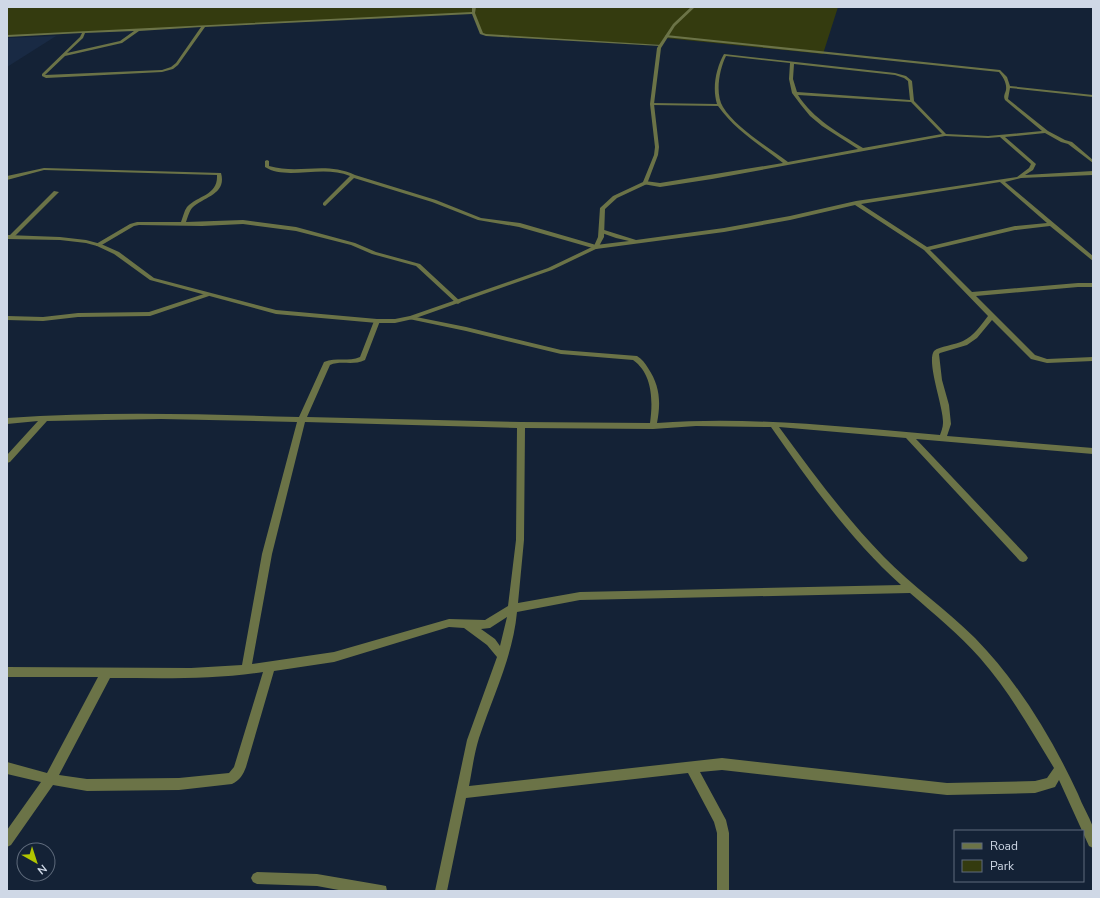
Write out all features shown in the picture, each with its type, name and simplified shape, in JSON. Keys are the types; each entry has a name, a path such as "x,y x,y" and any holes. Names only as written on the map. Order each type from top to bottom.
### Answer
{"street":[{"path":"474,7 474,13 482,34 486,35 660,45"},
{"path":"645,183 656,155 657,147 652,104 660,45 666,36 693,7"},
{"path":"7,36 474,13"},
{"path":"84,32 82,37 43,75 46,77 162,71 172,68 177,64 204,26"},
{"path":"64,55 121,42 140,29"},
{"path":"666,36 1000,71 1006,77 1008,87 1005,95 1006,98 1046,132 1070,143 1093,162"},
{"path":"786,163 730,118 720,105 718,74 721,60 725,55 895,74 905,77 910,81 912,101 945,135"},
{"path":"792,63 790,73 794,93 801,105 816,118 862,150"},
{"path":"1008,87 1093,96"},
{"path":"794,93 912,101"},
{"path":"652,104 720,105"},
{"path":"596,247 601,237 602,209 607,203 625,191 645,183 660,185 945,135 1002,136 1046,132"},
{"path":"1002,136 1034,164 1032,169 1018,178"},
{"path":"267,161 267,167 277,171 340,171 434,201 480,219 520,225 596,247"},
{"path":"7,178 44,168 219,174 218,187 208,197 189,207 183,223"},
{"path":"9,237 75,240 98,245 112,250 142,274 152,279 207,295 276,312 377,321 395,321 411,318 550,270 596,247 760,224 856,203 1018,178 1093,172"},
{"path":"325,204 353,176"},
{"path":"1001,181 1093,259"},
{"path":"9,237 56,192"},
{"path":"856,203 926,249 973,294 991,317 1033,357 1039,360 1093,359"},
{"path":"98,245 132,225 139,223 202,224 243,222 265,224 353,244 368,251 418,265 458,302"},
{"path":"926,249 1015,228 1051,224"},
{"path":"601,231 618,238 644,241"},
{"path":"973,294 1093,285"},
{"path":"7,318 43,319 78,315 150,314 207,295"},
{"path":"944,437 947,424 945,405 938,380 936,354 938,351 965,343 975,336 991,317"},
{"path":"411,318 466,329 561,352 635,358 640,360 654,384 658,400 653,426"},
{"path":"246,670 267,554 301,421 327,364 332,361 356,362 363,358 377,321"},
{"path":"7,421 45,418 161,416 301,421 521,425 653,426 696,424 774,424 944,437 1093,451"},
{"path":"7,460 45,418"},
{"path":"774,424 819,490 881,561 911,589 971,640 999,672 1038,730 1060,768 1093,842"},
{"path":"441,891 463,793 473,740 504,656 513,608 520,540 521,425"},
{"path":"908,435 1023,558"},
{"path":"7,672 191,673 270,667 334,657 450,623 467,625 486,624 513,608 580,596 911,589"},
{"path":"467,625 491,642 504,656"},
{"path":"7,768 50,779 87,785 179,784 232,778 238,772 240,767 270,667"},
{"path":"7,841 50,779 107,672"},
{"path":"463,793 722,764 947,789 1035,787 1052,783 1060,768"},
{"path":"690,767 720,820 723,833 723,891"},
{"path":"258,878 317,880 381,891"}],"shaded area":[{"path":"56,36 7,67 7,38"}],"green space":[{"path":"7,7 838,7 823,54 665,38 660,45 496,36 482,34 473,13 7,36"}]}
